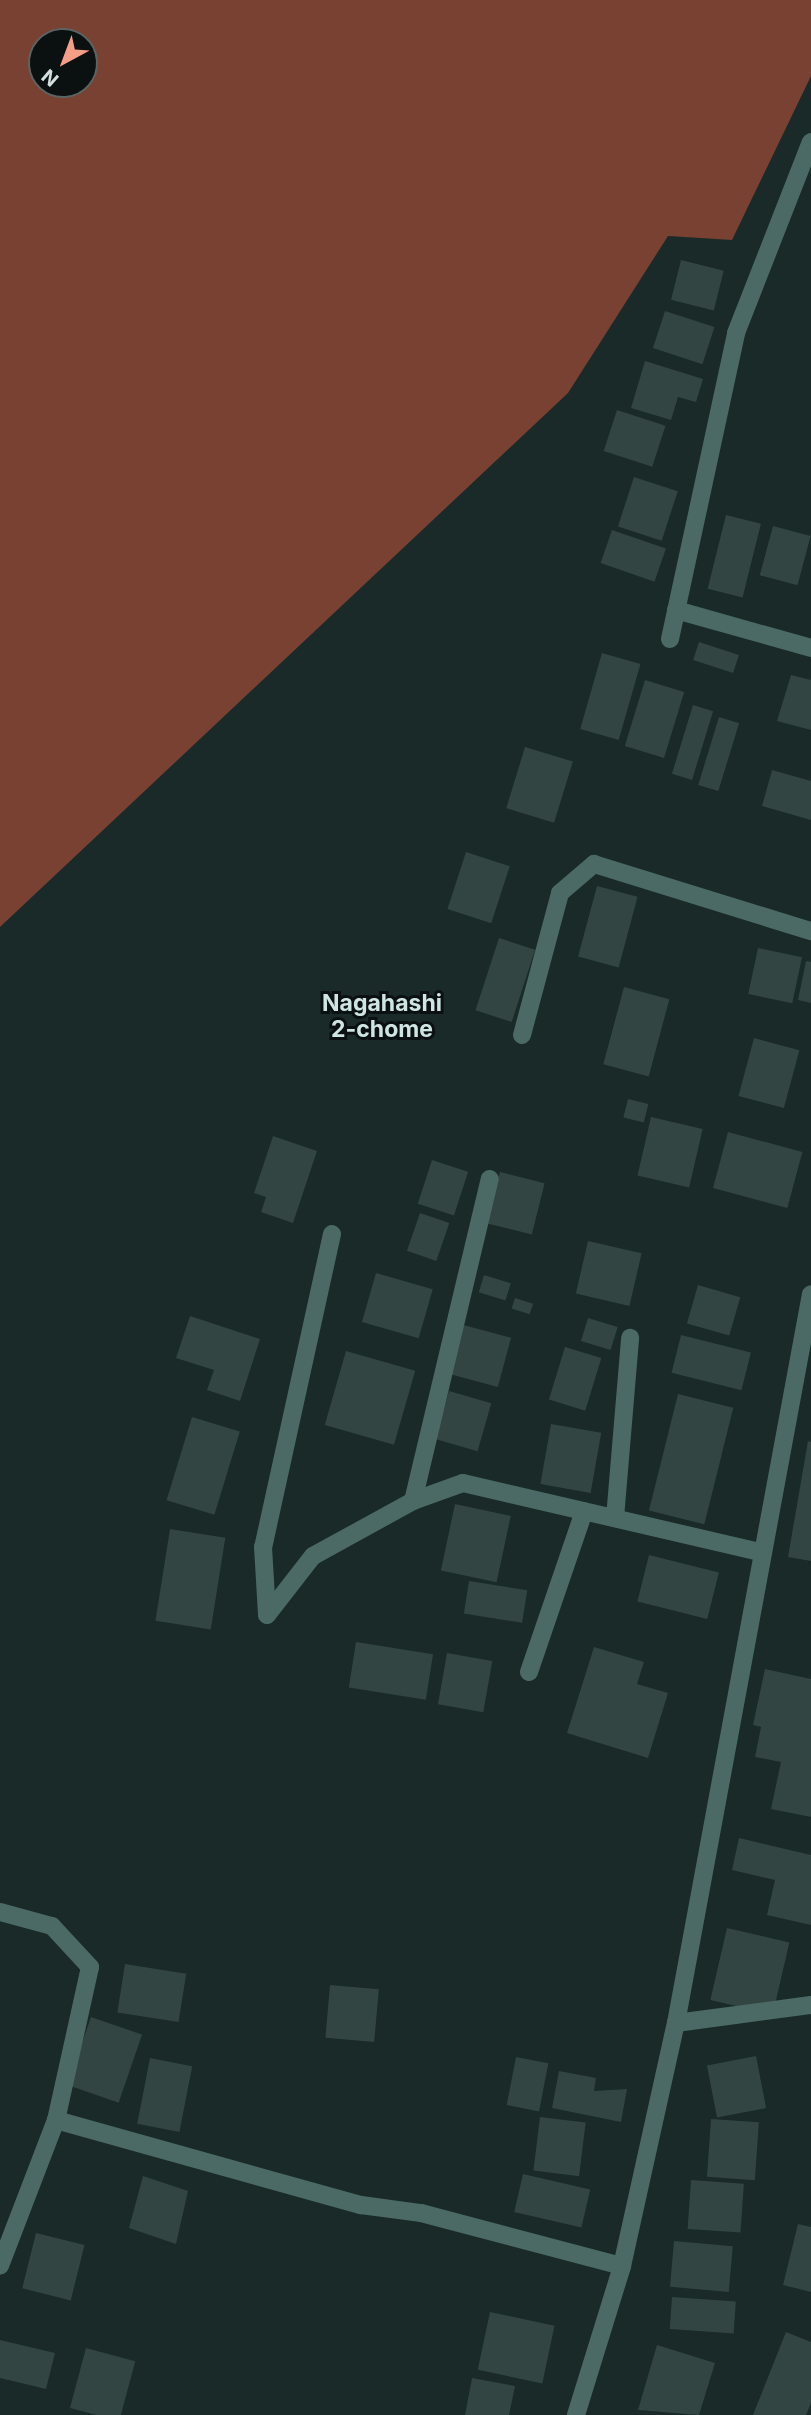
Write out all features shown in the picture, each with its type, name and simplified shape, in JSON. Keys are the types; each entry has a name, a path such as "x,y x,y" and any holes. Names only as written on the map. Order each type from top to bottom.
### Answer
{"street":[{"path":"670,639 736,333 811,142"},
{"path":"676,610 811,648"},
{"path":"522,1035 560,893 594,864 811,930"},
{"path":"413,1501 490,1180"},
{"path":"332,1234 263,1547 267,1615 313,1556 413,1501 463,1483 763,1553"},
{"path":"576,2415 622,2266 676,2023 811,1294"},
{"path":"614,1518 630,1338"},
{"path":"529,1672 584,1511"},
{"path":"0,1912 52,1926 90,1967 56,2120 0,2266"},
{"path":"676,2023 811,2005"},
{"path":"56,2120 361,2205 421,2213 622,2266"}],"shaded area":[{"path":"0,0 811,0 811,76 732,240 668,236 568,393 0,927"}],"building":[{"path":"681,260 724,271 714,310 671,300"},
{"path":"665,311 714,327 702,364 653,348"},
{"path":"645,361 703,379 696,402 678,397 671,420 631,408"},
{"path":"617,410 666,426 652,467 604,451"},
{"path":"634,477 678,491 662,541 618,526"},
{"path":"726,515 761,524 743,597 708,589"},
{"path":"773,526 811,536 797,585 760,575"},
{"path":"612,530 666,549 654,582 601,563"},
{"path":"699,642 739,655 733,673 693,660"},
{"path":"602,653 640,664 619,740 580,729"},
{"path":"791,675 811,680 811,730 777,721"},
{"path":"645,680 684,692 664,758 625,746"},
{"path":"693,705 713,711 692,780 672,774"},
{"path":"719,717 739,723 718,791 698,785"},
{"path":"525,747 573,762 554,823 506,808"},
{"path":"772,770 811,781 811,820 762,806"},
{"path":"466,852 510,866 491,923 447,909"},
{"path":"597,886 638,897 619,967 578,957"},
{"path":"499,938 535,950 512,1022 476,1010"},
{"path":"758,948 802,957 792,1003 748,994"},
{"path":"806,961 811,962 811,1003 798,1000"},
{"path":"624,987 669,999 649,1076 603,1064"},
{"path":"754,1038 799,1050 784,1108 738,1096"},
{"path":"628,1099 648,1104 644,1123 623,1117"},
{"path":"651,1117 703,1129 689,1187 638,1175"},
{"path":"728,1132 802,1152 787,1208 713,1188"},
{"path":"273,1136 317,1151 293,1223 261,1212 266,1197 254,1193"},
{"path":"432,1160 468,1172 454,1215 418,1204"},
{"path":"500,1172 545,1183 532,1235 487,1223"},
{"path":"420,1213 449,1223 436,1261 407,1251"},
{"path":"588,1241 642,1253 629,1306 576,1294"},
{"path":"376,1273 433,1289 419,1338 362,1322"},
{"path":"484,1275 511,1283 506,1300 479,1292"},
{"path":"698,1285 740,1297 729,1336 687,1323"},
{"path":"515,1298 533,1304 530,1314 512,1308"},
{"path":"190,1316 260,1339 240,1401 207,1390 214,1370 176,1358"},
{"path":"588,1318 618,1327 611,1350 581,1341"},
{"path":"456,1323 511,1338 498,1387 443,1372"},
{"path":"681,1335 751,1352 741,1390 672,1373"},
{"path":"565,1347 601,1358 585,1411 549,1400"},
{"path":"346,1351 415,1371 394,1445 325,1425"},
{"path":"449,1391 491,1403 478,1451 435,1439"},
{"path":"678,1394 733,1408 704,1524 649,1510"},
{"path":"192,1417 240,1432 214,1515 167,1500"},
{"path":"551,1424 601,1433 591,1493 540,1484"},
{"path":"808,1441 811,1442 811,1561 788,1557"},
{"path":"455,1504 511,1516 497,1582 441,1571"},
{"path":"170,1529 225,1538 211,1630 155,1621"},
{"path":"649,1555 719,1572 707,1619 637,1602"},
{"path":"469,1581 527,1590 522,1623 464,1614"},
{"path":"356,1642 433,1654 426,1700 349,1687"},
{"path":"594,1647 644,1662 637,1684 668,1693 648,1758 567,1733"},
{"path":"447,1653 492,1661 483,1712 438,1704"},
{"path":"765,1669 811,1679 811,1817 771,1809 781,1762 755,1757 761,1727 753,1725"},
{"path":"739,1838 811,1855 811,1925 767,1915 775,1880 732,1870"},
{"path":"727,1928 789,1942 773,2015 710,2000"},
{"path":"125,1964 186,1974 179,2022 117,2012"},
{"path":"330,1985 379,1989 374,2042 325,2038"},
{"path":"91,2017 142,2035 119,2103 68,2085"},
{"path":"756,2056 766,2108 717,2118 707,2066"},
{"path":"516,2057 548,2063 539,2111 507,2105"},
{"path":"150,2058 192,2066 179,2132 137,2124"},
{"path":"559,2071 596,2078 594,2091 627,2089 621,2122 552,2108"},
{"path":"540,2117 586,2123 579,2176 533,2171"},
{"path":"711,2119 759,2122 755,2180 707,2177"},
{"path":"523,2174 590,2190 581,2228 514,2212"},
{"path":"143,2176 188,2191 176,2244 129,2228"},
{"path":"691,2180 744,2184 740,2233 688,2229"},
{"path":"798,2224 811,2227 811,2292 783,2285"},
{"path":"36,2233 85,2245 71,2300 22,2288"},
{"path":"674,2241 733,2246 729,2292 670,2287"},
{"path":"672,2297 736,2301 734,2333 670,2329"},
{"path":"490,2312 555,2326 542,2383 478,2370"},
{"path":"786,2332 811,2342 811,2403 806,2415 753,2415"},
{"path":"0,2340 55,2353 46,2389 0,2378"},
{"path":"657,2345 715,2363 699,2415 638,2410"},
{"path":"86,2348 135,2361 121,2415 96,2415 70,2408"},
{"path":"472,2378 515,2386 509,2415 465,2415"}],"district":[{"name":"Nagahashi 2-chome","path":"382,1016"}]}
